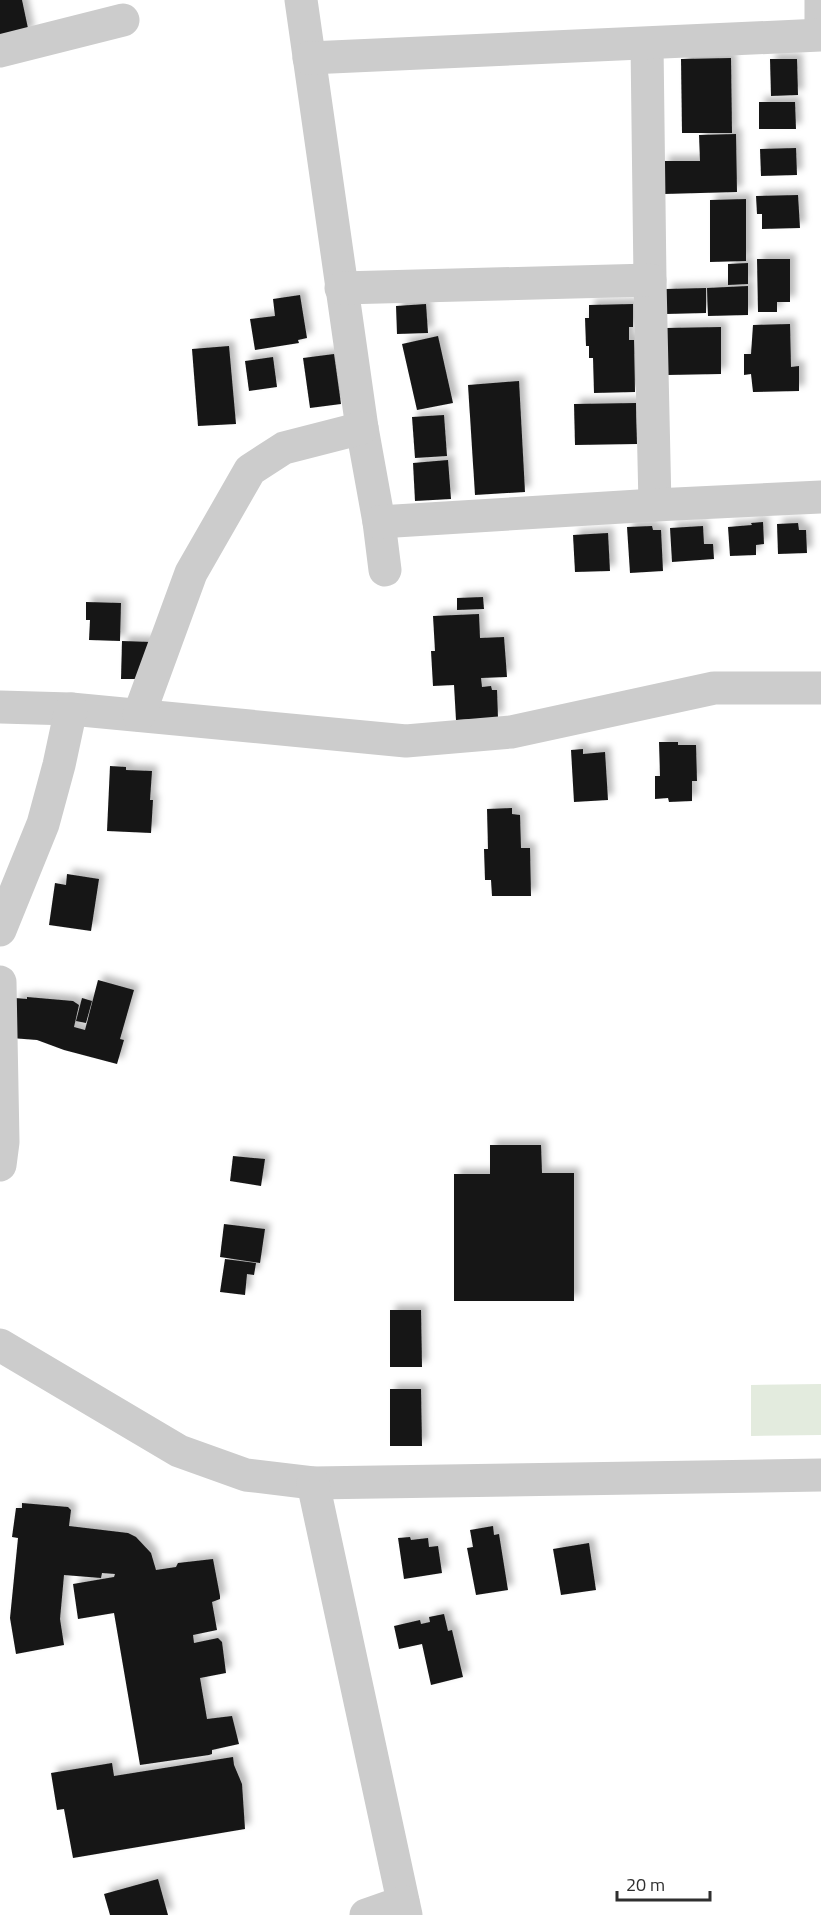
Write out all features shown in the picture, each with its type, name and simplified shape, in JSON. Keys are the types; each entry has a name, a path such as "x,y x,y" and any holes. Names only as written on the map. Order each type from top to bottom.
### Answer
{"street":[{"path":"301,0 341,288 385,570"},
{"path":"821,0 821,23"},
{"path":"0,51 123,20"},
{"path":"309,58 821,35"},
{"path":"647,44 655,505"},
{"path":"341,288 650,280"},
{"path":"139,715 190,573 250,470 284,448 362,428"},
{"path":"379,522 821,497"},
{"path":"0,707 71,709 406,741 511,732 714,688 821,688"},
{"path":"0,930 44,824 71,709"},
{"path":"0,982 3,1142 0,1165"},
{"path":"0,1346 179,1451 246,1475 313,1483 821,1475"},
{"path":"313,1483 405,1908 366,1915"}],"shaded area":[{"path":"821,1384 821,1435 751,1436 751,1385"}],"building":[{"path":"0,0 22,0 29,33 0,37"},
{"path":"731,58 732,133 682,133 681,59"},
{"path":"770,59 797,59 798,95 771,96"},
{"path":"759,102 795,102 796,129 759,129"},
{"path":"736,134 737,192 664,194 663,161 700,161 699,135"},
{"path":"796,148 797,175 761,176 760,149"},
{"path":"798,195 800,228 762,229 762,214 757,214 756,196"},
{"path":"746,199 746,261 710,262 710,200"},
{"path":"757,259 790,259 790,302 777,302 777,312 758,312"},
{"path":"748,263 748,284 728,285 728,264"},
{"path":"748,286 748,315 708,316 707,288"},
{"path":"706,288 706,313 666,314 666,289"},
{"path":"300,295 307,338 298,340 299,343 255,350 250,319 275,316 273,299"},
{"path":"426,304 428,333 397,334 396,306"},
{"path":"633,304 633,327 629,327 629,340 634,340 635,392 594,393 593,358 589,358 589,346 586,346 585,318 589,318 589,305"},
{"path":"790,324 791,367 799,366 799,391 753,392 751,374 744,375 744,354 751,354 753,325"},
{"path":"721,327 721,374 667,375 666,328"},
{"path":"438,336 453,403 417,410 402,344"},
{"path":"229,346 236,424 198,426 192,349"},
{"path":"334,354 341,404 310,408 303,358"},
{"path":"273,357 277,387 249,391 245,361"},
{"path":"519,381 525,492 475,495 468,385"},
{"path":"636,403 637,444 575,445 574,404"},
{"path":"444,415 447,456 415,458 412,417"},
{"path":"448,460 451,499 415,501 413,463"},
{"path":"763,522 764,544 756,545 756,555 730,556 728,527"},
{"path":"798,523 799,530 806,530 807,553 778,554 777,524"},
{"path":"652,526 653,530 661,530 663,571 630,573 627,527"},
{"path":"703,526 704,544 713,544 714,559 672,562 670,528"},
{"path":"608,533 610,571 575,572 573,535"},
{"path":"483,597 484,609 457,610 457,598"},
{"path":"86,602 121,603 120,641 89,640 90,620 86,620"},
{"path":"479,614 480,638 504,637 507,677 481,678 482,687 491,686 492,690 497,690 498,718 456,720 454,685 433,686 431,651 435,651 433,616"},
{"path":"122,641 151,642 142,679 121,679"},
{"path":"659,742 696,745 697,781 692,781 692,801 669,802 668,798 655,799 655,776 660,776"},
{"path":"583,749 583,754 605,752 608,800 574,802 571,750"},
{"path":"110,766 126,767 126,770 152,771 151,833 107,831"},
{"path":"512,808 512,814 520,815 521,848 530,848 531,896 492,896 491,880 485,880 484,849 488,849 487,809"},
{"path":"67,874 99,879 91,931 49,925 55,883 66,885"},
{"path":"98,980 134,990 120,1039 124,1040 117,1064 64,1050 37,1040 11,1038 15,998 73,1001 79,1005 74,1027 85,1030"},
{"path":"82,998 92,1001 86,1023 76,1021"},
{"path":"490,1145 541,1145 542,1173 574,1173 574,1301 454,1301 454,1174 490,1174"},
{"path":"233,1156 265,1159 261,1186 230,1181"},
{"path":"224,1224 265,1229 260,1263 220,1257"},
{"path":"225,1259 256,1263 254,1275 247,1274 245,1295 220,1292"},
{"path":"390,1310 421,1310 422,1367 390,1367"},
{"path":"390,1389 421,1389 422,1446 390,1446"},
{"path":"22,1503 68,1507 71,1510 69,1526 128,1533 136,1537 151,1553 156,1570 176,1567 178,1563 213,1559 220,1596 220,1599 212,1602 217,1630 193,1635 194,1643 218,1638 222,1642 226,1673 200,1678 207,1719 232,1716 239,1744 212,1750 212,1754 209,1755 140,1765 114,1613 78,1619 73,1584 114,1577 115,1574 102,1573 101,1578 64,1575 60,1619 64,1645 16,1654 10,1618 18,1538 12,1537 16,1508 22,1508"},
{"path":"493,1526 494,1535 499,1534 508,1590 476,1595 467,1548 473,1547 470,1530"},
{"path":"410,1537 411,1540 428,1538 429,1547 438,1546 442,1573 404,1579 398,1538"},
{"path":"589,1543 596,1590 561,1595 553,1549"},
{"path":"444,1614 448,1631 452,1630 463,1677 431,1685 422,1644 399,1649 394,1626 420,1620 421,1624 430,1622 429,1617"},
{"path":"233,1757 242,1784 245,1829 73,1858 64,1809 57,1810 51,1773 112,1763 114,1776"},
{"path":"158,1879 168,1915 110,1915 104,1894"}]}
